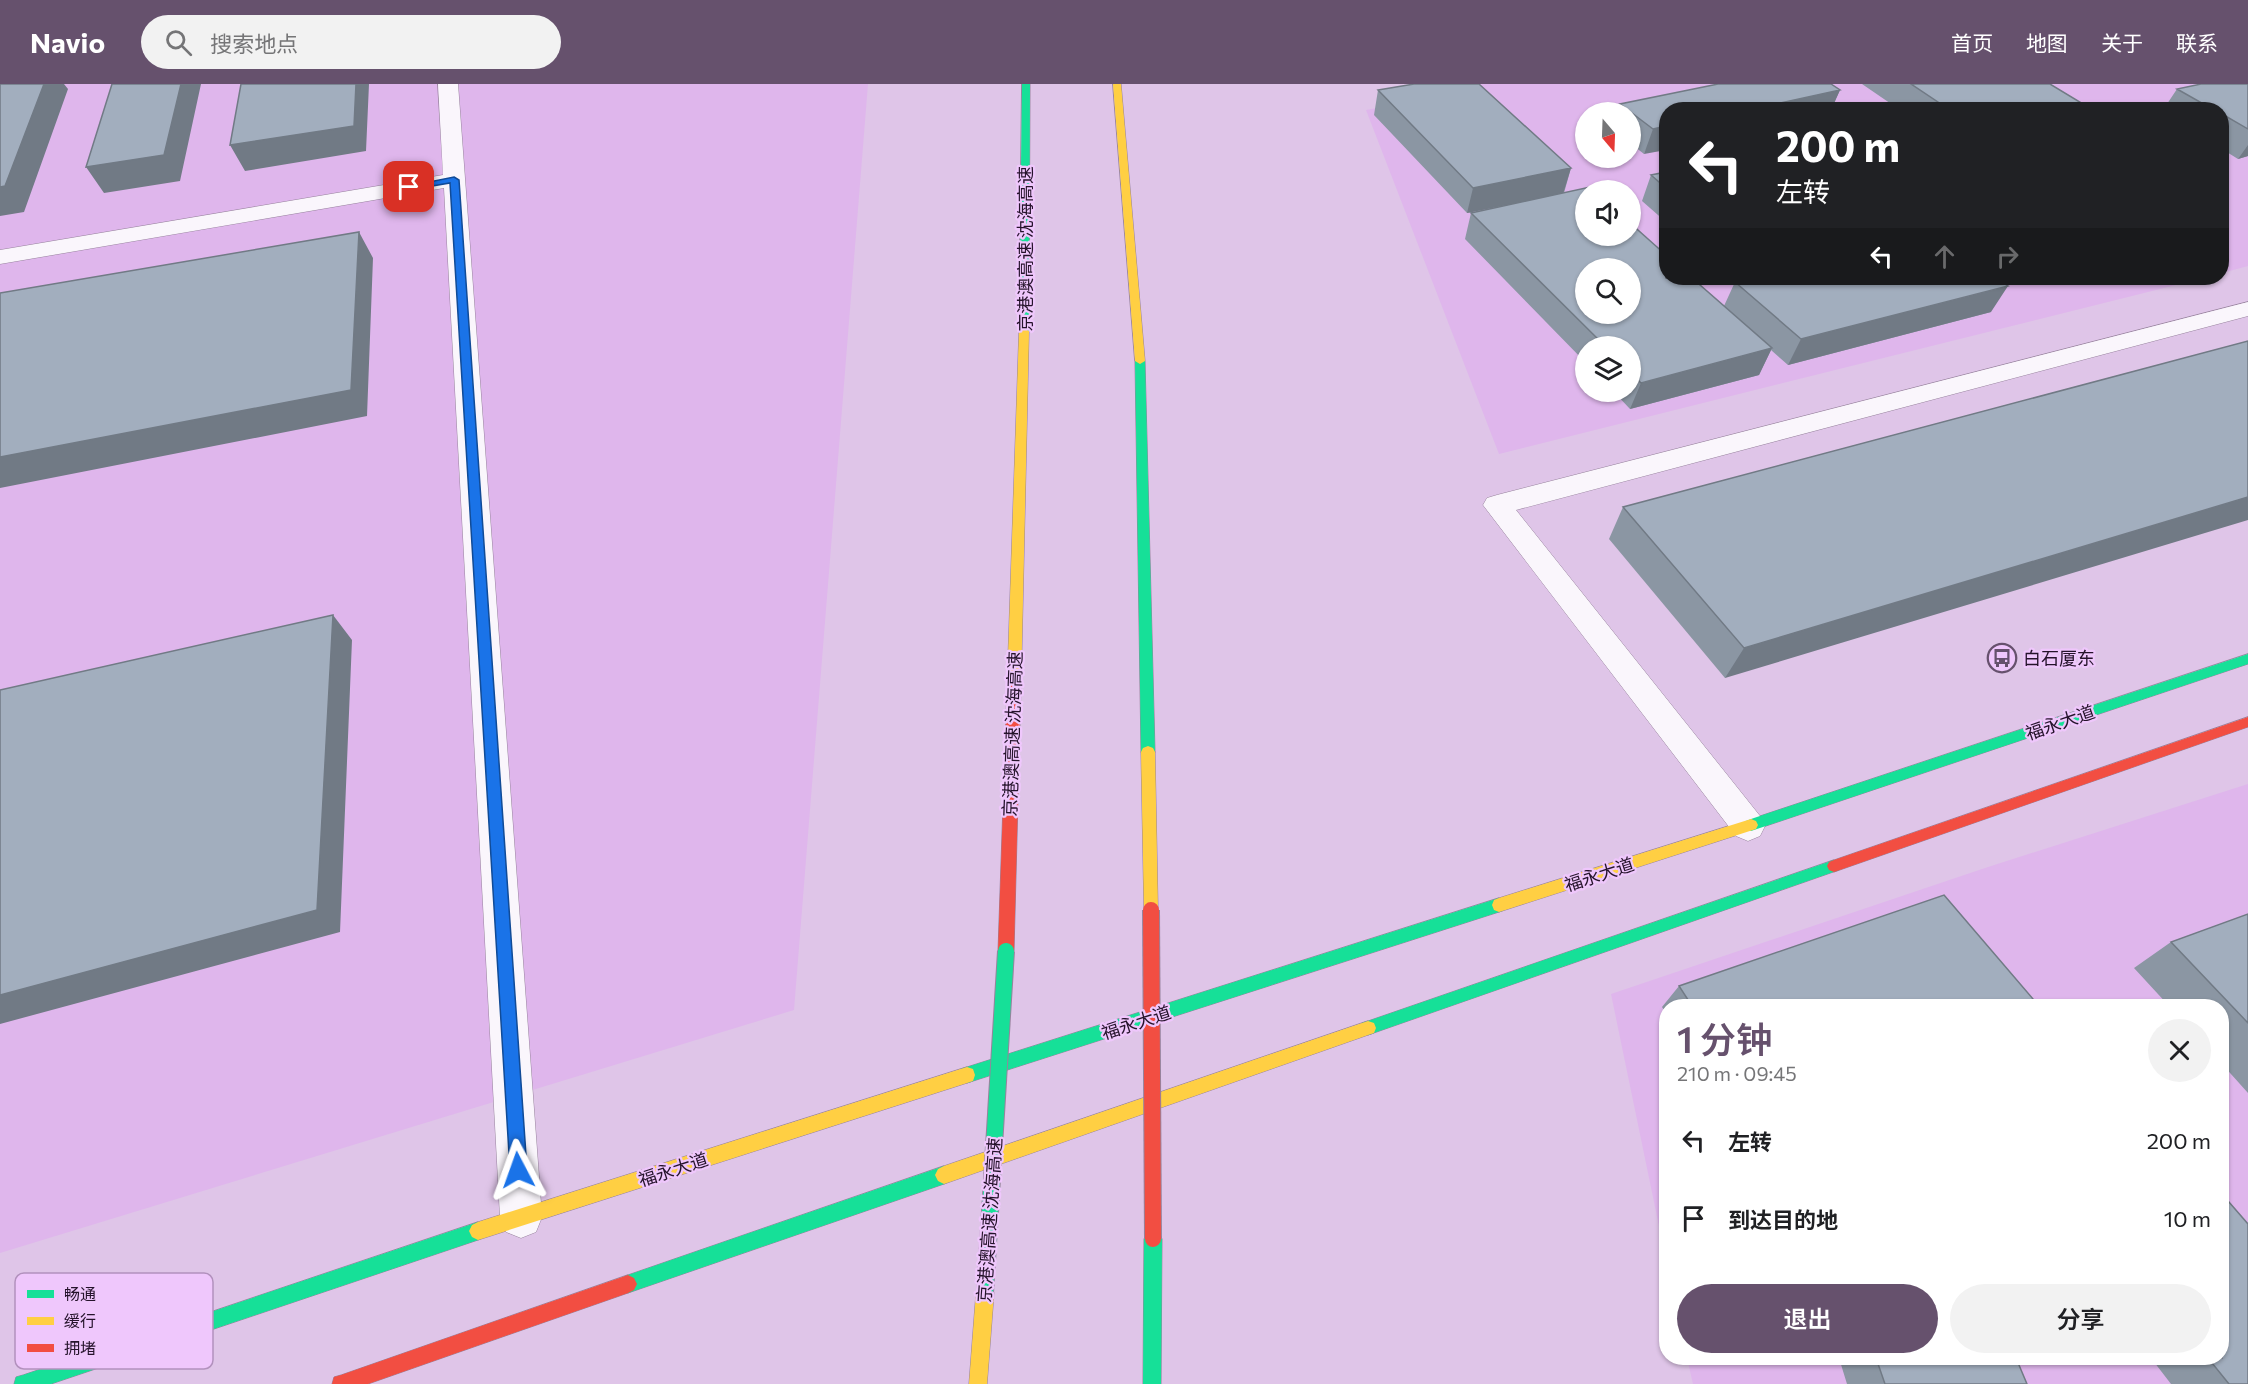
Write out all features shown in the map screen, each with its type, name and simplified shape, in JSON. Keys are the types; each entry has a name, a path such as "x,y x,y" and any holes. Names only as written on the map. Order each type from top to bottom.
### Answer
{"main road":[{"name":"京港澳高速 沈海高速","path":"978,1384 1006,951 1024,333 1026,84"},
{"path":"1118,84 1140,336 1151,910 1152,1384"},
{"name":"福永大道","path":"213,1320 522,1217 1748,826 2248,659"},
{"path":"341,1384 2248,722"},
{"name":"福永大道","path":"23,1384 68,1369"}],"street":[{"path":"448,84 522,1217"},
{"path":"0,257 454,180"},
{"path":"1748,826 1497,505 2248,309"}],"shaded area":[{"path":"0,84 868,84 794,1010 0,1253"},
{"path":"1458,84 2248,84 2248,266 2229,271 2229,102 1659,102 1659,285 2176,285 1499,454 1366,110 1466,92"},
{"path":"2248,784 2248,1384 1693,1384 1689,1365 2229,1365 2229,999 1659,999 1659,1226 1611,994 1988,867"}],"building":[{"path":"0,84 44,84 5,186 0,187"},
{"path":"112,84 181,84 164,155 86,167"},
{"path":"241,84 356,84 354,126 230,145"},
{"path":"1414,84 1479,84 1571,168 1473,188 1378,90"},
{"path":"1718,84 1831,84 1840,90 1785,102 1659,102 1659,128 1653,129 1641,120 1641,102 1630,102"},
{"path":"1911,84 2050,84 2080,102 1938,102"},
{"path":"2201,84 2248,84 2248,129 2229,118 2229,102 2200,102 2177,89"},
{"path":"1659,173 1659,182 1651,175"},
{"path":"1575,190 1575,246 1641,246 1641,233 1659,249 1659,285 1700,285 1772,348 1641,383 1641,336 1595,336 1583,324 1641,324 1641,258 1575,258 1575,316 1471,213"},
{"path":"359,232 351,390 0,457 0,293"},
{"path":"1738,285 2008,286 1801,339"},
{"path":"2248,341 2248,497 1744,648 1623,507"},
{"path":"333,615 317,910 0,995 0,690"},
{"path":"1944,895 2033,999 1687,999 1679,986"},
{"path":"2248,914 2248,1023 2229,1003 2229,999 2225,999 2171,942"},
{"path":"2229,1202 2248,1224 2248,1384 2229,1384 2214,1365 2229,1365"},
{"path":"1878,1365 2019,1365 2027,1384 1885,1384"}],"traffic: fast":[{"path":"1024,331 1026,84"},
{"path":"1140,361 1148,752"},
{"path":"1751,825 2248,659"},
{"path":"1368,1028 1834,866"},
{"path":"967,1075 1499,905"},
{"path":"985,1293 1006,951"},
{"path":"628,1284 944,1175"},
{"path":"213,1320 478,1231"},
{"path":"1152,1384 1153,1239"},
{"path":"23,1384 68,1369"}],"traffic: slow":[{"path":"1117,84 1140,361"},
{"path":"1014,687 1024,331"},
{"path":"1148,752 1151,910"},
{"path":"1499,905 1751,825"},
{"path":"944,1175 1368,1028"},
{"path":"478,1231 967,1075"},
{"path":"978,1384 985,1293"}],"traffic: jam":[{"path":"1006,951 1014,687"},
{"path":"1834,866 2248,722"},
{"path":"1151,910 1153,1239"},
{"path":"341,1384 628,1284"}],"place":[{"name":"白石厦东","path":"2002,658"}],"route":[{"path":"409,187 454,180 518,1170"}]}
